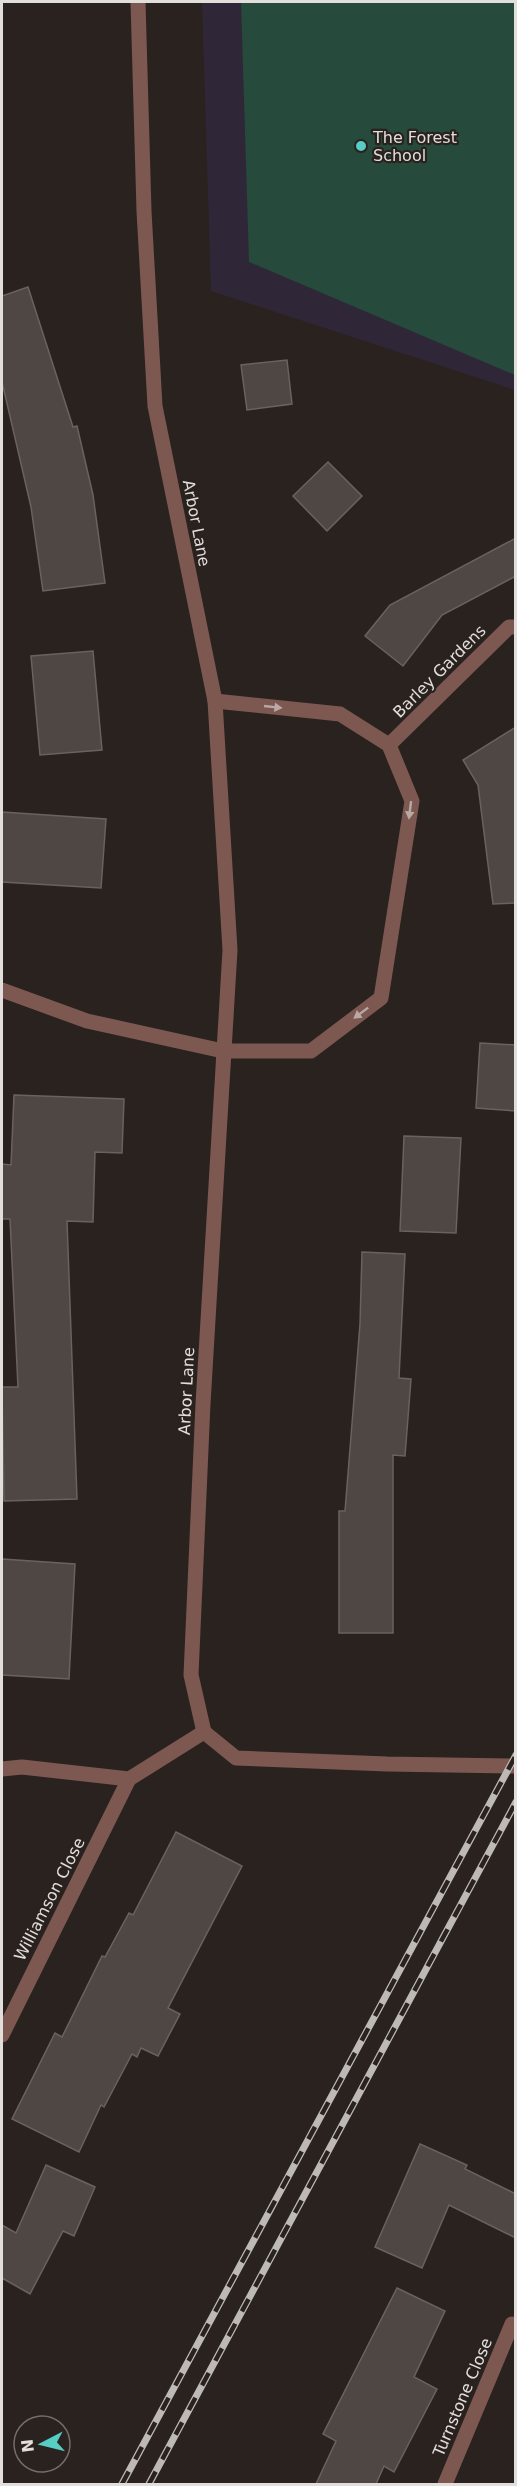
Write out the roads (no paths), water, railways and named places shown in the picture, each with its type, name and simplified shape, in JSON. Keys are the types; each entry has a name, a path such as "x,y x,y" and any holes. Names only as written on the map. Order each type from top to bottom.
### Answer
{"street":[{"name":"Arbor Lane","path":"138,2 144,211 155,406 215,701 230,950 191,1675 204,1732"},
{"name":"Barley Gardens","path":"389,745 509,627 516,627"},
{"path":"2,990 87,1021 223,1051 311,1051 381,998 412,801 389,745 340,714 215,701"},
{"path":"2,1769 22,1767 129,1779 204,1732 236,1758 516,1766"},
{"name":"Williamson Close","path":"2,2035 129,1779"},
{"name":"Turnstone Close","path":"446,2484 512,2324"}],"railway":[{"path":"122,2484 516,1755"},
{"path":"149,2484 516,1802"}],"place":[{"name":"The Forest School","path":"361,146"}]}
